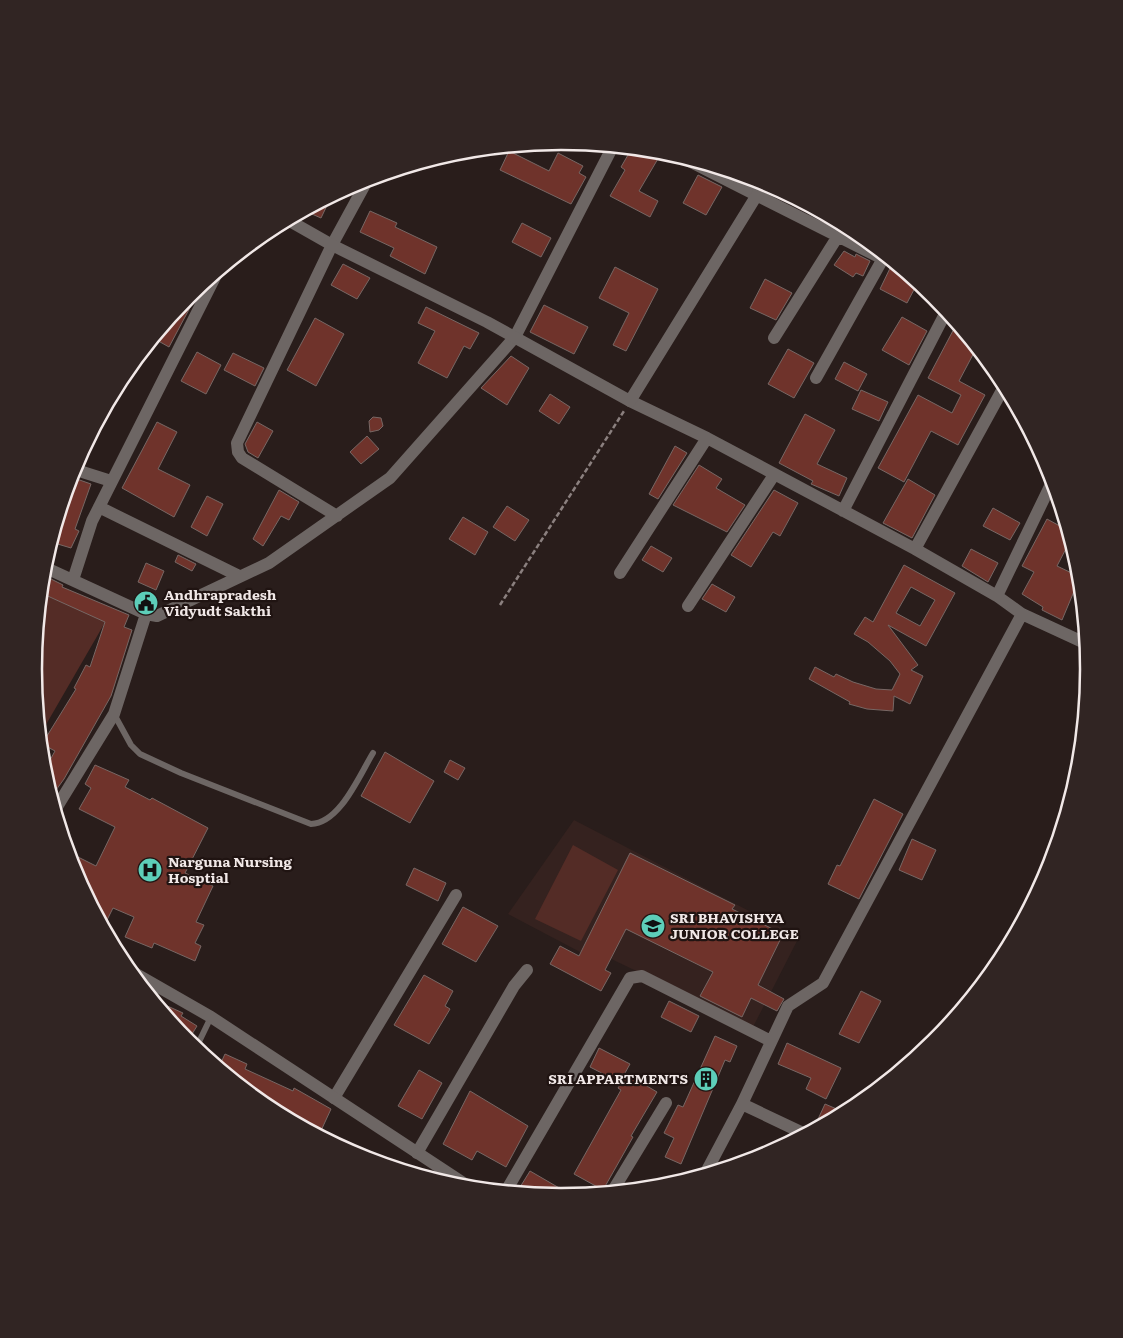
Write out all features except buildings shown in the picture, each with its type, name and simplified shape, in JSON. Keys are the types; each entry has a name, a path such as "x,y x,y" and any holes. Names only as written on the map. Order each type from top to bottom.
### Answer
{"street":[{"path":"52,570 146,614 157,616 269,563 390,478 515,337 610,152"},
{"path":"717,175 866,249"},
{"path":"630,401 761,190"},
{"path":"337,516 242,458 238,452 237,443 332,245 362,191"},
{"path":"295,224 332,245 515,337 630,401 707,438 915,549 997,596 1022,614 1079,640"},
{"path":"774,338 838,236"},
{"path":"816,378 882,261"},
{"path":"73,580 92,521 209,288"},
{"path":"843,511 943,318"},
{"path":"915,549 1001,393"},
{"path":"620,573 707,438"},
{"path":"81,472 111,482"},
{"path":"688,606 774,475"},
{"path":"997,596 1048,490"},
{"path":"99,507 239,576"},
{"path":"60,802 114,714 146,614"},
{"path":"709,1166 742,1104 788,1006 822,983 1022,614"},
{"path":"334,1098 456,895"},
{"path":"417,1153 514,986 527,970"},
{"path":"509,1185 630,978 642,976 771,1042"},
{"path":"146,980 211,1017 450,1176"},
{"path":"616,1185 666,1103"},
{"path":"742,1104 798,1130"}],"lane":[{"path":"114,714 131,745 140,754 190,777 311,824 322,822 335,814 373,753"},
{"path":"200,1040 211,1017"}],"path":[{"path":"500,605 630,401"}],"shaded area":[{"path":"48,597 107,619 46,725 42,669"},
{"name":"SRI BHAVISHYA JUNIOR COLLEGE","path":"574,820 799,937 753,1027 603,955 599,962 508,914"},
{"path":"573,845 618,870 581,941 535,919"}],"place":[{"name":"Andhrapradesh Vidyudt Sakthi","path":"146,603"},
{"name":"Narguna Nursing Hosptial","path":"150,870"},
{"name":"SRI BHAVISHYA JUNIOR COLLEGE","path":"653,926"},
{"name":"SRI APPARTMENTS","path":"706,1079"}]}
